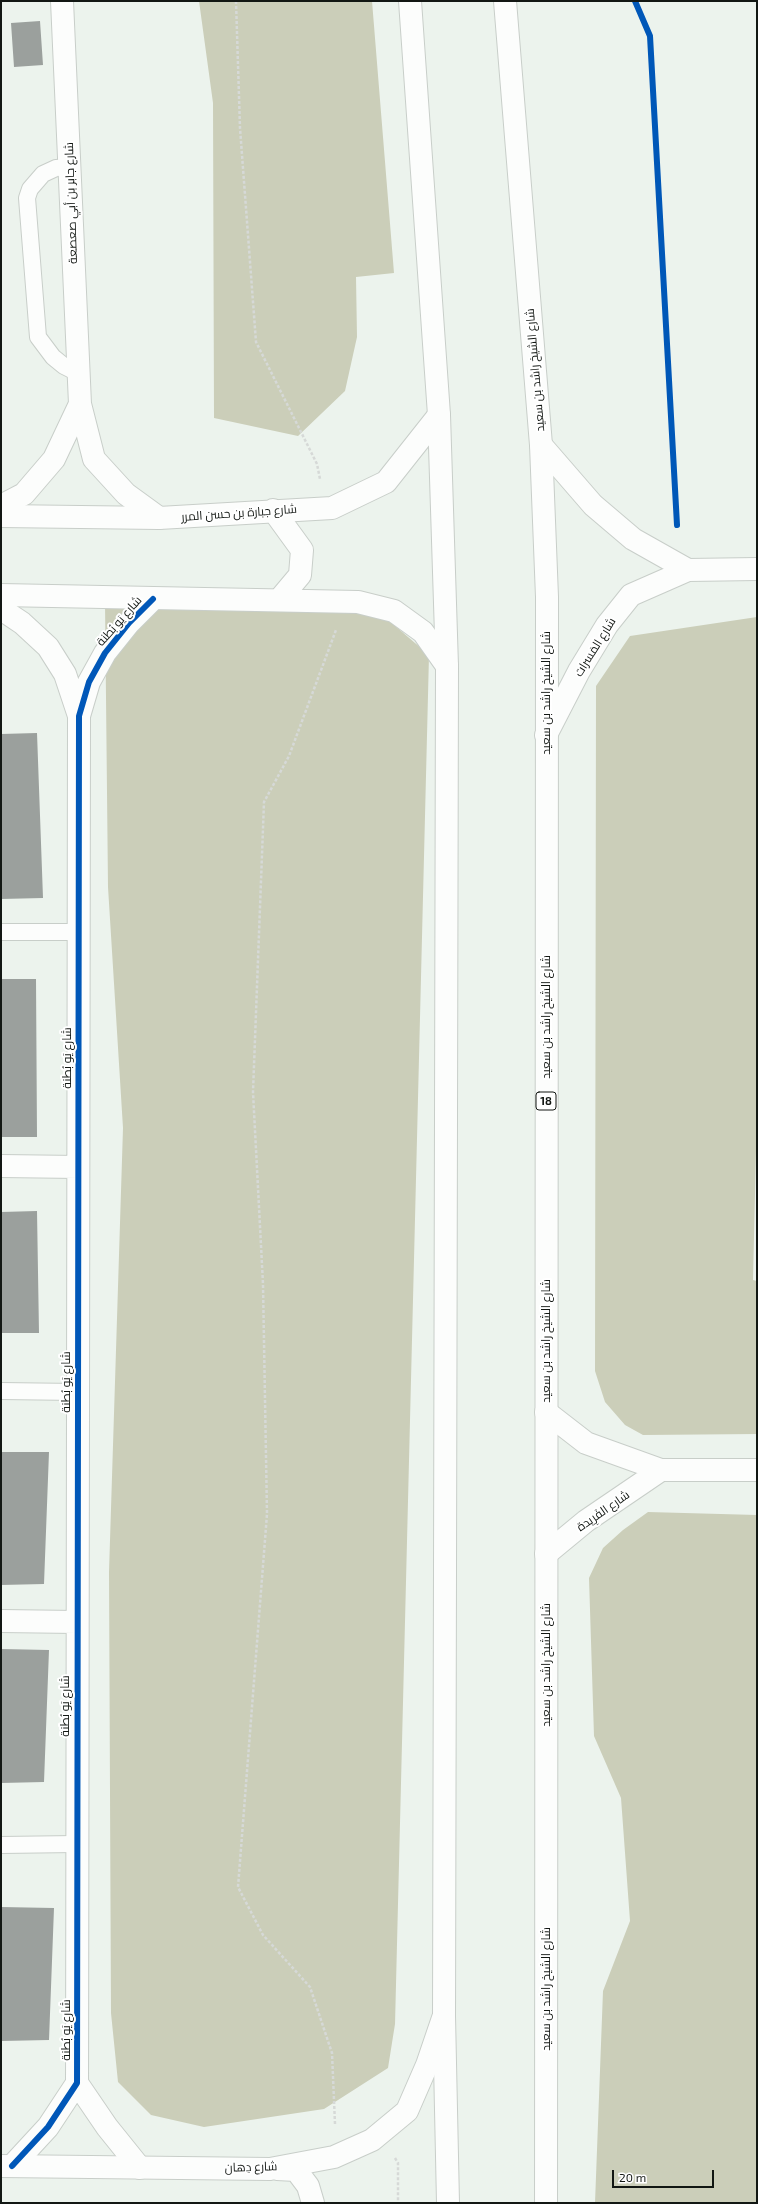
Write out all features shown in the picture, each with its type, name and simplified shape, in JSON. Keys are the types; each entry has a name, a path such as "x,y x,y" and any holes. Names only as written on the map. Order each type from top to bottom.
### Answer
{"street":[{"name":"شارع جابر بن أبي صعصعة","path":"62,1 80,404 94,459 126,494 159,518"},
{"path":"410,1 439,415 447,666 444,2016 448,2203"},
{"name":"شارع الشيخ راشد بن سعيد","path":"505,1 541,445 547,597 546,2203"},
{"name":"شارع جابر بن أبي صعصعة","path":"1,506 24,494 54,459 80,404"},
{"name":"شارع جبارة بن حسن المرر","path":"1,516 159,518 273,510 332,508 386,482 439,415"},
{"name":"شارع المَسرات","path":"541,445 593,505 633,539 688,570"},
{"path":"273,510 302,550 300,575 279,600"},
{"name":"شارع المَسرات","path":"546,735 579,670 606,625 631,595 688,570 757,570"},
{"path":"1,595 358,602 394,611 423,632 447,666"},
{"name":"شارع يَو بُطنة","path":"77,2083 76,1622 79,716 89,682 105,653 129,623 153,599"},
{"name":"شارع يَو بُطنة","path":"1,609 22,622 48,647 65,674 79,716"},
{"path":"1,1166 78,1167"},
{"path":"546,1412 586,1443 662,1470 757,1470"},
{"name":"شارع الفَرِيدة","path":"546,1554 586,1521 662,1470"},
{"path":"1,1621 76,1622"},
{"name":"شارع دِهان","path":"7,2166 270,2168 334,2157 372,2140 407,2111 427,2065 444,2016"},
{"path":"7,2166 48,2127 77,2083 107,2127 140,2168"},
{"path":"270,2168 296,2170 308,2186 312,2203"}],"lane":[{"path":"70,167 56,168 43,174 30,189 26,198 38,337 53,356 64,366 78,373"},
{"path":"1,932 78,932"},
{"name":"شارع يَو بُطنة","path":"1,1391 77,1392"},
{"path":"1,1844 76,1844"}],"path":[{"path":"236,1 240,128 256,342 317,464 321,483"},
{"path":"334,2157 332,2053 310,1988 263,1935 238,1887 267,1514 263,1284 253,1092 264,802 289,756 337,630"},
{"path":"380,2133 398,2163 398,2203"}],"green space":[{"path":"199,1 372,1 394,273 356,277 357,337 345,391 298,436 214,418 213,103"},
{"path":"105,602 348,605 387,619 429,655 395,2024 388,2068 324,2109 204,2127 151,2115 118,2082 111,2013 109,1572 123,1128 108,887"},
{"path":"757,617 757,1108 753,1280 757,1281 757,1434 643,1435 625,1425 605,1402 595,1371 596,686 630,636"},
{"path":"648,1512 757,1515 757,2203 595,2203 603,1991 630,1921 621,1798 594,1736 589,1578 603,1548 623,1530"}],"building":[{"path":"40,21 43,65 14,67 11,23"},
{"path":"37,733 43,898 1,899 1,734"},
{"path":"1,979 36,979 37,1137 1,1137"},
{"path":"37,1211 39,1333 1,1333 1,1212"},
{"path":"1,1452 49,1452 44,1584 1,1585"},
{"path":"1,1649 49,1650 44,1782 1,1783"},
{"path":"1,1907 54,1908 49,2040 1,2041"}],"cycle path":[{"path":"635,1 650,36 677,525"},
{"path":"12,2166 48,2127 77,2083 79,716 89,682 105,653 129,623 153,599"}]}
